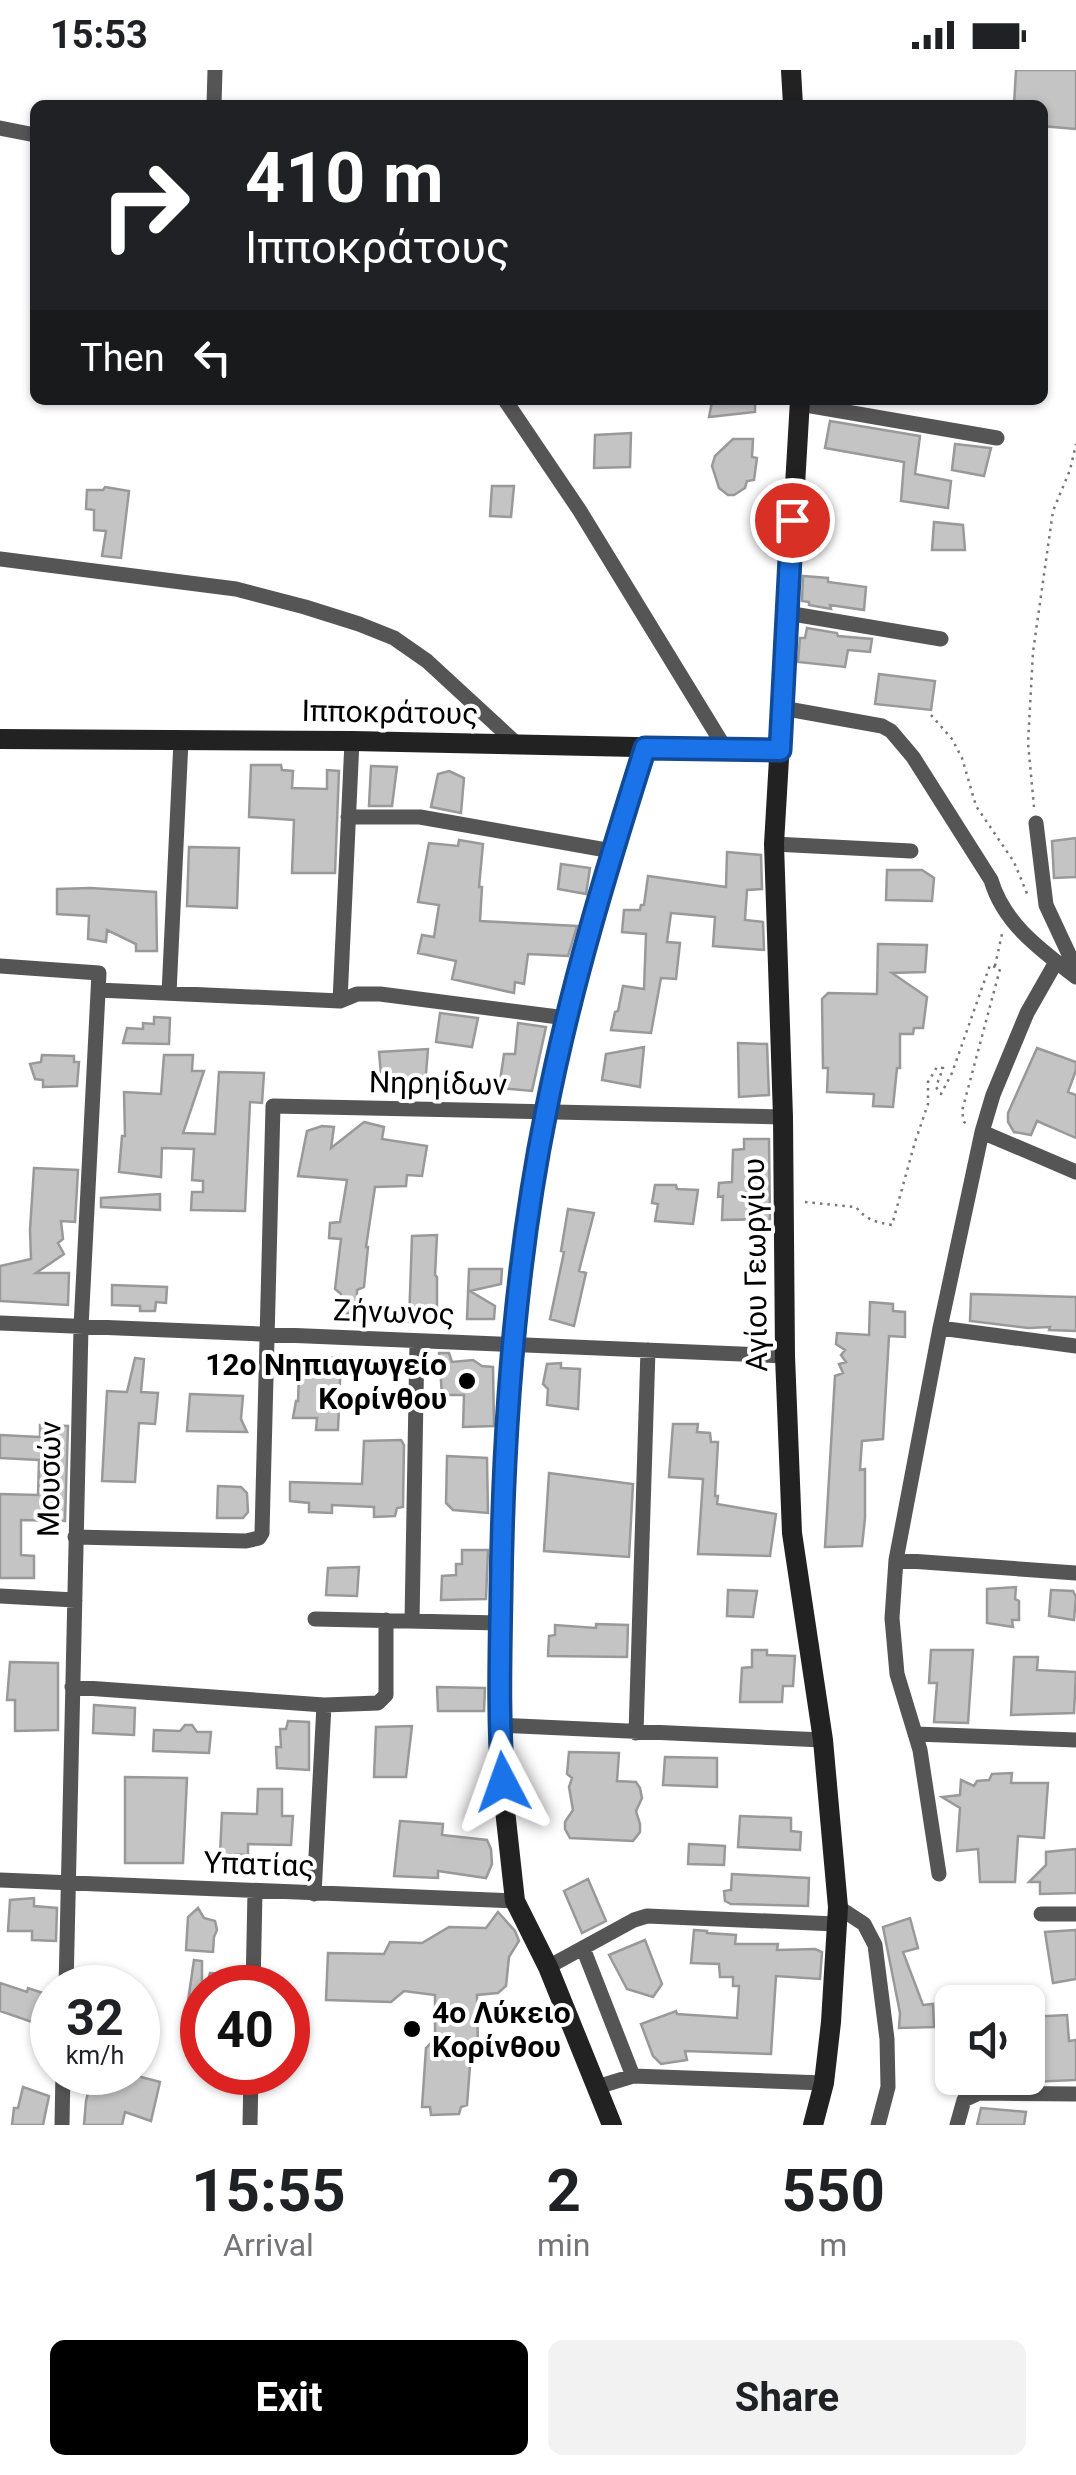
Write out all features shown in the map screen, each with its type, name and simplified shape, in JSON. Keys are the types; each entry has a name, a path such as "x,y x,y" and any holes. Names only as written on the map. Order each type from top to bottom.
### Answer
{"street":[{"path":"214,100 216,70"},
{"path":"792,70 793,100"},
{"path":"0,128 30,133"},
{"path":"508,405 580,511 725,748"},
{"name":"Αγίου Γεωργίου","path":"800,405 774,844 792,1533 823,1740 837,1916 832,2022 824,2083 812,2125"},
{"path":"816,405 996,438"},
{"path":"0,559 236,589 360,624 394,638 427,661 517,744"},
{"path":"787,613 941,639"},
{"path":"782,708 882,726 891,731 913,757 992,880 1007,916 1075,976"},
{"name":"Ιπποκράτους","path":"0,739 780,750"},
{"path":"169,992 181,740"},
{"path":"340,1001 352,741"},
{"path":"612,2125 548,1967 515,1901 499,1725 502,1491 526,1223 546,1112 566,1018 645,748"},
{"path":"348,818 420,818 612,851"},
{"path":"1036,822 1046,906 1075,976"},
{"path":"774,844 911,851"},
{"path":"939,1874 920,1750 896,1674 892,1618 896,1560 982,1132 993,1095 1028,1013 1056,962"},
{"name":"Μουσών","path":"0,966 99,972 80,1327 67,1965"},
{"path":"98,990 340,1001 357,994 380,994 566,1018"},
{"name":"Νηρηίδων","path":"266,1334 273,1106 782,1117"},
{"path":"982,1132 1076,1172"},
{"name":"Ζήνωνος","path":"0,1323 785,1356"},
{"path":"940,1328 1076,1346"},
{"path":"75,1536 258,1538 264,1526 266,1334"},
{"path":"412,1621 417,1341"},
{"path":"636,1733 648,1350"},
{"path":"896,1560 1076,1573"},
{"path":"0,1596 75,1600"},
{"path":"315,1618 500,1623"},
{"path":"72,1687 324,1705 372,1704 386,1695 386,1620"},
{"path":"314,1894 324,1705"},
{"path":"499,1725 823,1740"},
{"path":"916,1734 1076,1740"},
{"name":"Υπατίας","path":"0,1880 515,1901"},
{"path":"253,1965 255,1892"},
{"path":"1041,1914 1076,1914"},
{"path":"548,1967 648,1916 837,1916 864,1924 875,1945 888,2040 888,2086 878,2125"},
{"path":"582,1948 633,2076"},
{"path":"597,2087 633,2076 824,2083"},
{"path":"957,2125 964,2100 979,2094 1076,2094"},
{"path":"62,2125 63,2095"},
{"path":"250,2125 251,2095"}],"path":[{"path":"1036,822 1028,743 1032,652 1053,512 1076,444"},
{"path":"932,715 952,739 962,758 976,806 1014,862 1033,906"},
{"path":"995,967 1007,916"},
{"path":"784,1200 856,1207 874,1222 892,1225 928,1104 928,1082 937,1067 943,1068 936,1086 941,1094 990,965 1000,968 962,1111 964,1122 982,1132"}],"building":[{"path":"1016,70 1076,70 1076,129 1048,127 1048,100 1014,100"},
{"path":"711,405 755,405 755,412 709,417"},
{"path":"830,421 920,436 915,474 951,481 948,508 901,501 904,462 825,448"},
{"path":"631,433 630,467 594,468 595,435"},
{"path":"733,439 753,439 752,457 757,458 754,480 728,495 719,488 712,466 715,456"},
{"path":"955,444 991,448 984,476 952,470"},
{"path":"492,486 514,486 511,517 490,516"},
{"path":"105,487 129,491 121,558 102,556 106,531 94,530 94,510 86,509 87,490"},
{"path":"934,522 963,525 965,550 932,550"},
{"path":"803,576 866,587 864,610 809,605 802,601"},
{"path":"807,628 872,639 870,652 848,650 845,667 798,662 800,638 805,638"},
{"path":"879,674 935,681 931,710 875,704"},
{"path":"251,765 281,765 282,770 293,771 292,788 327,789 327,770 339,771 335,873 292,873 294,820 249,817"},
{"path":"371,766 397,767 392,806 369,806"},
{"path":"449,771 464,778 461,813 431,807 438,774"},
{"path":"1076,838 1076,877 1054,878 1052,841"},
{"path":"459,840 483,844 480,921 577,926 568,956 528,954 524,984 515,982 514,993 452,979 456,961 418,953 422,935 434,937 439,905 418,902 429,843 458,846"},
{"path":"189,847 239,848 237,908 187,906"},
{"path":"727,852 761,855 762,889 747,890 745,920 763,922 764,950 713,946 715,917 671,913 667,942 680,943 676,979 661,978 651,1033 611,1030 623,986 644,989 646,934 622,932 624,910 640,910 644,905 648,876 726,887"},
{"path":"561,864 590,868 586,894 558,889"},
{"path":"887,870 922,870 934,878 932,901 886,900"},
{"path":"57,889 156,892 157,951 136,951 136,944 107,930 106,942 88,939 89,916 57,914"},
{"path":"878,944 927,945 925,972 892,973 927,997 923,1028 914,1028 913,1034 900,1034 900,1068 893,1107 873,1106 874,1094 827,1092 828,1068 823,1068 822,999 828,993 877,994"},
{"path":"440,1013 478,1018 472,1047 436,1042"},
{"path":"154,1017 170,1018 169,1044 123,1043 127,1028 143,1029 143,1023 154,1024"},
{"path":"518,1023 546,1027 532,1091 499,1088 504,1054 515,1054"},
{"path":"738,1043 767,1044 769,1095 739,1097"},
{"path":"644,1047 640,1087 602,1080 606,1054"},
{"path":"1037,1048 1076,1062 1068,1092 1076,1095 1076,1138 1037,1121 1031,1135 1014,1132 1008,1122 1008,1113"},
{"path":"428,1049 425,1086 382,1086 379,1052"},
{"path":"42,1055 74,1056 74,1062 79,1062 77,1086 43,1087 43,1080 35,1079 30,1064 41,1062"},
{"path":"164,1055 193,1055 192,1071 204,1071 183,1133 215,1134 219,1072 264,1073 262,1103 250,1102 245,1211 191,1210 192,1192 203,1192 203,1181 192,1180 194,1149 162,1148 161,1177 119,1172 125,1136 124,1092 161,1094"},
{"path":"364,1122 384,1127 382,1139 427,1146 422,1176 407,1175 406,1186 375,1187 364,1287 357,1290 357,1314 338,1313 341,1294 335,1289 341,1239 329,1238 330,1223 340,1222 347,1180 298,1176 307,1131 334,1127 331,1148"},
{"path":"744,1139 769,1139 770,1219 722,1220 719,1183 732,1182 733,1150 744,1149"},
{"path":"34,1168 78,1170 75,1222 61,1221 63,1239 58,1243 64,1254 36,1273 69,1273 68,1305 0,1301 0,1266 31,1259"},
{"path":"655,1185 698,1190 693,1224 655,1221"},
{"path":"160,1194 160,1210 101,1207 101,1198"},
{"path":"568,1209 594,1213 579,1271 586,1273 574,1326 550,1319"},
{"path":"437,1235 437,1320 409,1322 412,1236"},
{"path":"469,1269 502,1269 501,1284 470,1291 495,1306 494,1319 467,1319"},
{"path":"112,1285 167,1287 166,1303 156,1302 155,1311 112,1305"},
{"path":"971,1294 1076,1297 1076,1331 970,1321"},
{"path":"870,1302 893,1304 893,1311 905,1312 905,1337 889,1336 883,1439 862,1441 862,1546 825,1547 835,1376 843,1373 839,1364 846,1362 841,1355 845,1350 836,1344 837,1333 869,1335"},
{"name":"12ο Νηπιαγωγείο Κορίνθου","path":"439,1353 449,1353 452,1362 473,1360 493,1367 494,1426 463,1427 464,1395 442,1395"},
{"path":"297,1357 341,1358 338,1430 316,1430 317,1418 293,1418 298,1401"},
{"path":"135,1358 144,1359 141,1392 158,1393 155,1424 139,1423 135,1482 102,1481 107,1391 127,1392"},
{"path":"561,1363 561,1368 580,1369 578,1409 547,1405 548,1389 543,1384 547,1364"},
{"path":"190,1394 243,1396 241,1419 247,1432 187,1431"},
{"path":"673,1424 698,1424 697,1432 710,1433 711,1442 718,1442 717,1504 776,1514 770,1556 698,1554 703,1479 669,1477"},
{"path":"40,1425 68,1426 65,1521 21,1520 21,1555 34,1556 34,1578 0,1578 0,1494 38,1495 39,1460 0,1458 0,1435 40,1437"},
{"path":"401,1440 403,1507 397,1508 395,1516 374,1517 374,1507 332,1505 332,1513 309,1512 309,1503 290,1501 290,1482 362,1484 364,1441"},
{"path":"447,1456 487,1458 488,1513 453,1510 446,1503"},
{"path":"549,1473 633,1484 629,1557 544,1551"},
{"path":"218,1486 241,1487 247,1493 248,1512 243,1518 217,1518"},
{"path":"462,1550 488,1550 486,1599 441,1600 442,1576 456,1575 456,1564 462,1564"},
{"path":"359,1567 357,1596 326,1595 328,1568"},
{"path":"1016,1587 1019,1620 1012,1620 1013,1627 987,1623 987,1589"},
{"path":"728,1590 757,1591 753,1617 727,1616"},
{"path":"1051,1590 1073,1591 1074,1620 1049,1616"},
{"path":"596,1624 628,1625 627,1657 548,1656 549,1636 555,1635 555,1625 596,1628"},
{"path":"752,1650 795,1656 793,1686 783,1686 782,1702 740,1702 742,1668 752,1667"},
{"path":"931,1650 973,1650 968,1723 934,1722 937,1683 929,1683"},
{"path":"1014,1657 1038,1657 1037,1670 1076,1672 1074,1713 1011,1715"},
{"path":"10,1662 58,1663 58,1730 15,1731 15,1700 7,1700"},
{"path":"437,1687 485,1688 484,1711 438,1711"},
{"path":"94,1705 135,1708 134,1735 93,1733"},
{"path":"288,1721 309,1722 309,1770 277,1768 280,1729 286,1729"},
{"path":"185,1725 192,1725 197,1732 211,1732 209,1753 153,1751 154,1730 180,1731"},
{"path":"412,1726 406,1777 374,1777 376,1727"},
{"path":"569,1752 619,1753 617,1781 636,1782 642,1798 636,1811 640,1832 633,1841 570,1838 565,1829 573,1810 569,1787 572,1778 567,1774"},
{"path":"665,1757 717,1758 717,1787 663,1785"},
{"path":"1012,1773 1011,1783 1048,1783 1044,1838 1018,1836 1015,1882 980,1882 978,1849 957,1851 960,1808 942,1797 960,1795 961,1780 974,1786 977,1781 989,1780 992,1774"},
{"path":"125,1777 187,1778 183,1863 125,1863"},
{"path":"258,1789 282,1789 282,1816 293,1816 291,1845 248,1844 248,1855 220,1854 222,1813 257,1814"},
{"path":"740,1816 791,1818 791,1831 801,1832 800,1850 738,1847"},
{"path":"400,1821 443,1824 442,1835 487,1840 492,1864 486,1878 438,1871 438,1878 394,1876"},
{"path":"689,1844 725,1846 724,1865 688,1864"},
{"path":"1076,1849 1076,1893 1040,1894 1040,1882 1029,1882 1046,1865 1046,1852"},
{"path":"732,1874 809,1878 808,1906 731,1904 725,1901 724,1891 731,1890"},
{"path":"588,1879 606,1921 582,1933 564,1891"},
{"path":"34,1898 34,1906 57,1908 56,1941 32,1940 32,1931 8,1931 10,1900"},
{"path":"198,1908 204,1918 215,1921 213,1952 186,1950 188,1917"},
{"path":"498,1912 519,1941 509,1957 506,1986 498,1993 477,1995 478,2051 471,2053 467,2105 461,2107 459,2114 431,2115 430,2107 422,2107 426,2048 435,2039 435,1995 404,1991 391,2002 326,2000 328,1953 384,1954 390,1942 422,1943 449,1927 486,1928"},
{"path":"910,1918 918,1948 903,1952 923,2005 933,2004 934,2027 899,2028 900,2013 883,1927"},
{"path":"694,1930 736,1935 735,1944 778,1944 777,1950 822,1952 820,1979 776,1976 771,2054 685,2051 687,2060 661,2064 653,2056 641,2024 676,2011 737,2018 739,1986 733,1986 733,1977 720,1977 719,1964 691,1963"},
{"path":"1076,1930 1076,1979 1053,1983 1045,1932"},
{"path":"645,1940 662,1984 653,1997 627,1989 609,1955"},
{"path":"0,1983 27,1992 30,1989 30,2021 0,2011"},
{"path":"1067,2015 1069,2041 1076,2040 1076,2080 1045,2081 1045,2016"},
{"path":"23,2087 30,2089 30,2095 49,2096 43,2125 12,2125 14,2108 18,2108"},
{"path":"87,2095 157,2095 151,2121 125,2112 122,2125 84,2125"},
{"path":"981,2108 1026,2112 1024,2125 977,2125"}],"place":[{"name":"12ο Νηπιαγωγείο Κορίνθου","path":"467,1381"},
{"name":"4ο Λύκειο Κορίνθου","path":"412,2029"}],"route":[{"path":"503,1782 499,1725 502,1491 514,1345 526,1223 566,1018 645,748 780,750 792,520"}]}
